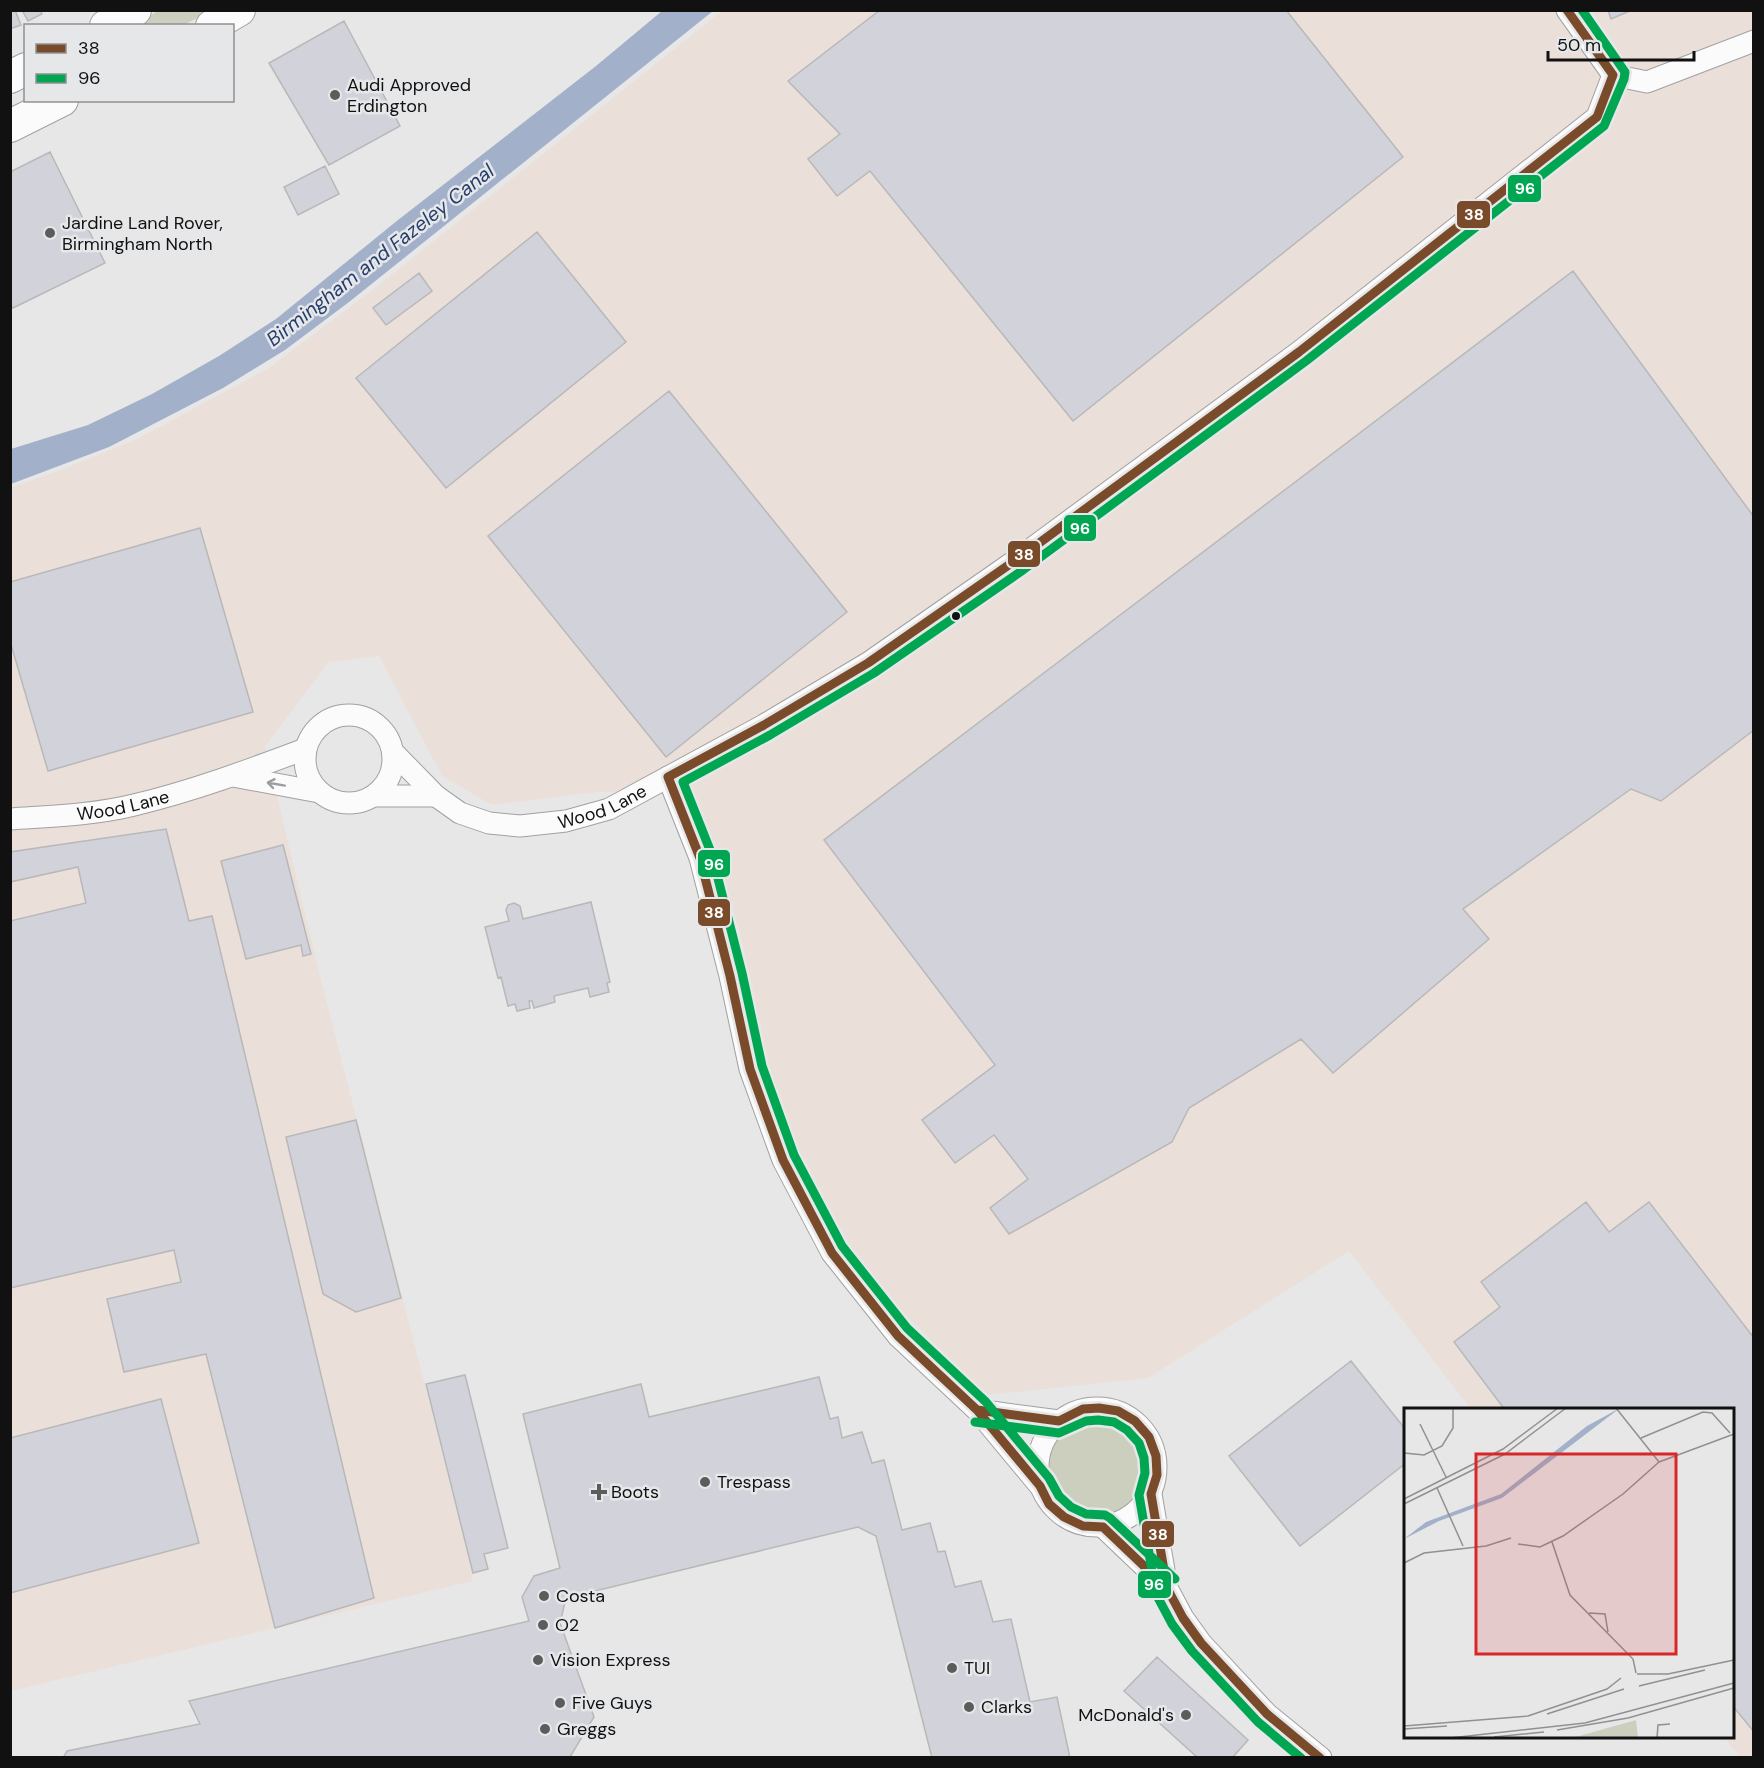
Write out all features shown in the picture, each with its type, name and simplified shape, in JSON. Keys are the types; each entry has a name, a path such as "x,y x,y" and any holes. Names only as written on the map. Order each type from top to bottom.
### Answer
{"highway":[{"path":"110,24 135,10"},
{"path":"215,24 239,10"},
{"path":"10,77 24,70"},
{"path":"10,126 58,102"}],"street":[{"path":"1567,10 1613,75 1647,82 1754,40"},
{"name":"Wood Lane","path":"393,752 436,796 460,813 489,823 520,826 566,821 609,809 764,725 868,663 1016,560 1299,352 1597,117 1613,75"},
{"path":"348,714 362,716 374,722 386,735 393,752 390,777 373,796 358,802 335,801 319,792 309,779 304,765 305,749 311,735 321,724 348,714"},
{"name":"Wood Lane","path":"10,819 83,814 133,806 233,776 305,749"},
{"name":"Wood Lane","path":"233,776 319,792"},
{"path":"668,777 700,858 730,976 750,1069 783,1160 832,1253 898,1336 977,1410 1040,1486 1049,1504 1064,1518 1083,1526 1103,1527 1122,1522 1131,1516 1139,1510 1151,1494 1157,1475 1156,1456 1149,1437 1135,1421 1118,1411 1099,1408 1083,1409 1059,1421 1047,1434 1040,1451 1037,1468 1040,1486"},
{"path":"373,796 436,796"},
{"path":"977,1410 1059,1421"},
{"path":"1151,1494 1167,1588"},
{"path":"1103,1527 1167,1588 1183,1618 1201,1643 1267,1714 1321,1758"}],"shaded area":[{"path":"722,11 1753,11 1753,1757 1740,1757 1725,1738 1734,1738 1734,1408 1470,1408 1349,1251 1148,1378 987,1395 865,1275 783,1130 738,925 663,792 595,792 492,805 442,776 379,656 329,662 265,746 317,964 473,1573 472,1581 11,1691 10,488 139,438 269,368 375,288"}],"green space":[{"path":"158,11 212,11 185,24 135,24"},
{"path":"1098,1416 1127,1424 1141,1438 1149,1467 1141,1496 1127,1510 1098,1518 1069,1510 1055,1496 1047,1467 1055,1438 1069,1424"}],"water":[{"name":"Birmingham and Fazeley Canal","path":"662,11 713,11 349,302 285,350 223,388 109,447 11,484 11,449 88,425 152,394 219,356 276,319 398,220 596,66"}],"building":[{"path":"10,10 15,10 21,25 10,29"},
{"path":"22,10 40,10 42,14 28,21"},
{"path":"880,10 1286,10 1403,157 1073,421 870,171 837,196 808,159 840,134 788,81"},
{"path":"1608,10 1632,10 1611,19"},
{"name":"Audi Approved Erdington","path":"344,21 400,126 329,165 269,63"},
{"name":"Jardine Land Rover, Birmingham North","path":"50,152 105,263 13,308 10,304 10,172"},
{"path":"325,166 339,194 298,215 284,187"},
{"path":"537,232 626,342 446,488 356,378"},
{"path":"1573,271 1754,517 1754,730 1661,801 1631,789 1463,909 1489,939 1333,1073 1301,1039 1189,1108 1172,1142 1009,1234 990,1208 1028,1179 994,1135 955,1163 922,1120 995,1065 824,840"},
{"path":"419,273 432,291 386,325 373,308"},
{"path":"669,391 847,612 666,757 488,536"},
{"path":"200,528 253,712 48,771 10,641 10,582"},
{"path":"166,829 189,921 212,916 374,1598 275,1628 206,1354 124,1372 107,1299 181,1282 174,1250 10,1288 10,921 86,903 78,867 10,882 10,852"},
{"path":"283,845 311,954 303,956 301,945 246,959 221,861"},
{"path":"591,902 610,982 607,983 609,992 590,997 588,988 554,996 555,1002 534,1008 532,1001 529,1001 530,1008 517,1011 515,1004 508,1006 485,927 509,921 506,910 508,905 514,903 520,906 523,919"},
{"path":"356,1120 401,1298 356,1312 323,1294 286,1137"},
{"path":"1586,1202 1609,1232 1649,1202 1754,1338 1754,1732 1734,1707 1734,1408 1504,1408 1454,1342 1500,1307 1481,1282"},
{"path":"1351,1361 1404,1427 1404,1465 1300,1546 1229,1456"},
{"path":"465,1375 508,1548 484,1554 488,1569 473,1573 426,1384"},
{"path":"819,1377 830,1419 838,1417 842,1438 862,1432 872,1463 884,1460 902,1530 930,1523 938,1552 945,1551 955,1587 981,1581 993,1622 1011,1619 1030,1702 1057,1697 1070,1758 932,1758 876,1536 858,1527 566,1598 560,1623 594,1717 570,1757 63,1758 67,1751 200,1724 189,1701 529,1621 522,1597 534,1576 560,1568 523,1414 641,1384 649,1417"},
{"path":"161,1399 199,1543 10,1593 10,1438"},
{"name":"McDonald's","path":"1157,1657 1248,1740 1232,1758 1198,1758 1124,1691"}],"transit line":[{"name":"38","path":"1167,1588 1103,1527 1083,1526 1064,1517 1049,1504 1040,1486 977,1410 898,1336 832,1253 783,1160 750,1069 730,976 700,858 668,777 764,725 868,663 1016,560 1299,352 1597,117 1613,75 1567,10"},
{"name":"96","path":"1175,1579 1110,1518 1105,1515 1086,1514 1071,1507 1059,1496 1049,1478 986,1402 907,1328 842,1246 794,1155 762,1066 742,973 712,855 683,782 770,735 874,673 1023,570 1306,361 1604,126 1625,72 1582,10"},
{"name":"38","path":"977,1410 1059,1421 1083,1409 1099,1408 1118,1411 1135,1421 1149,1437 1156,1456 1157,1475 1151,1494 1167,1588 1183,1618 1201,1643 1267,1714 1320,1758"},
{"name":"96","path":"975,1422 1059,1433 1086,1421 1098,1420 1114,1422 1127,1430 1139,1443 1144,1458 1145,1473 1139,1495 1156,1594 1172,1624 1192,1651 1258,1722 1301,1758"}],"place":[{"name":"Audi Approved Erdington","path":"335,95"},
{"name":"Jardine Land Rover, Birmingham North","path":"50,233"},
{"name":"Trespass","path":"705,1482"},
{"name":"Boots","path":"599,1492"},
{"name":"Costa","path":"544,1596"},
{"name":"O2","path":"543,1625"},
{"name":"Vision Express","path":"538,1660"},
{"name":"TUI","path":"952,1668"},
{"name":"Five Guys","path":"560,1703"},
{"name":"Clarks","path":"969,1707"},
{"name":"McDonald's","path":"1186,1715"},
{"name":"Greggs","path":"545,1729"}]}
